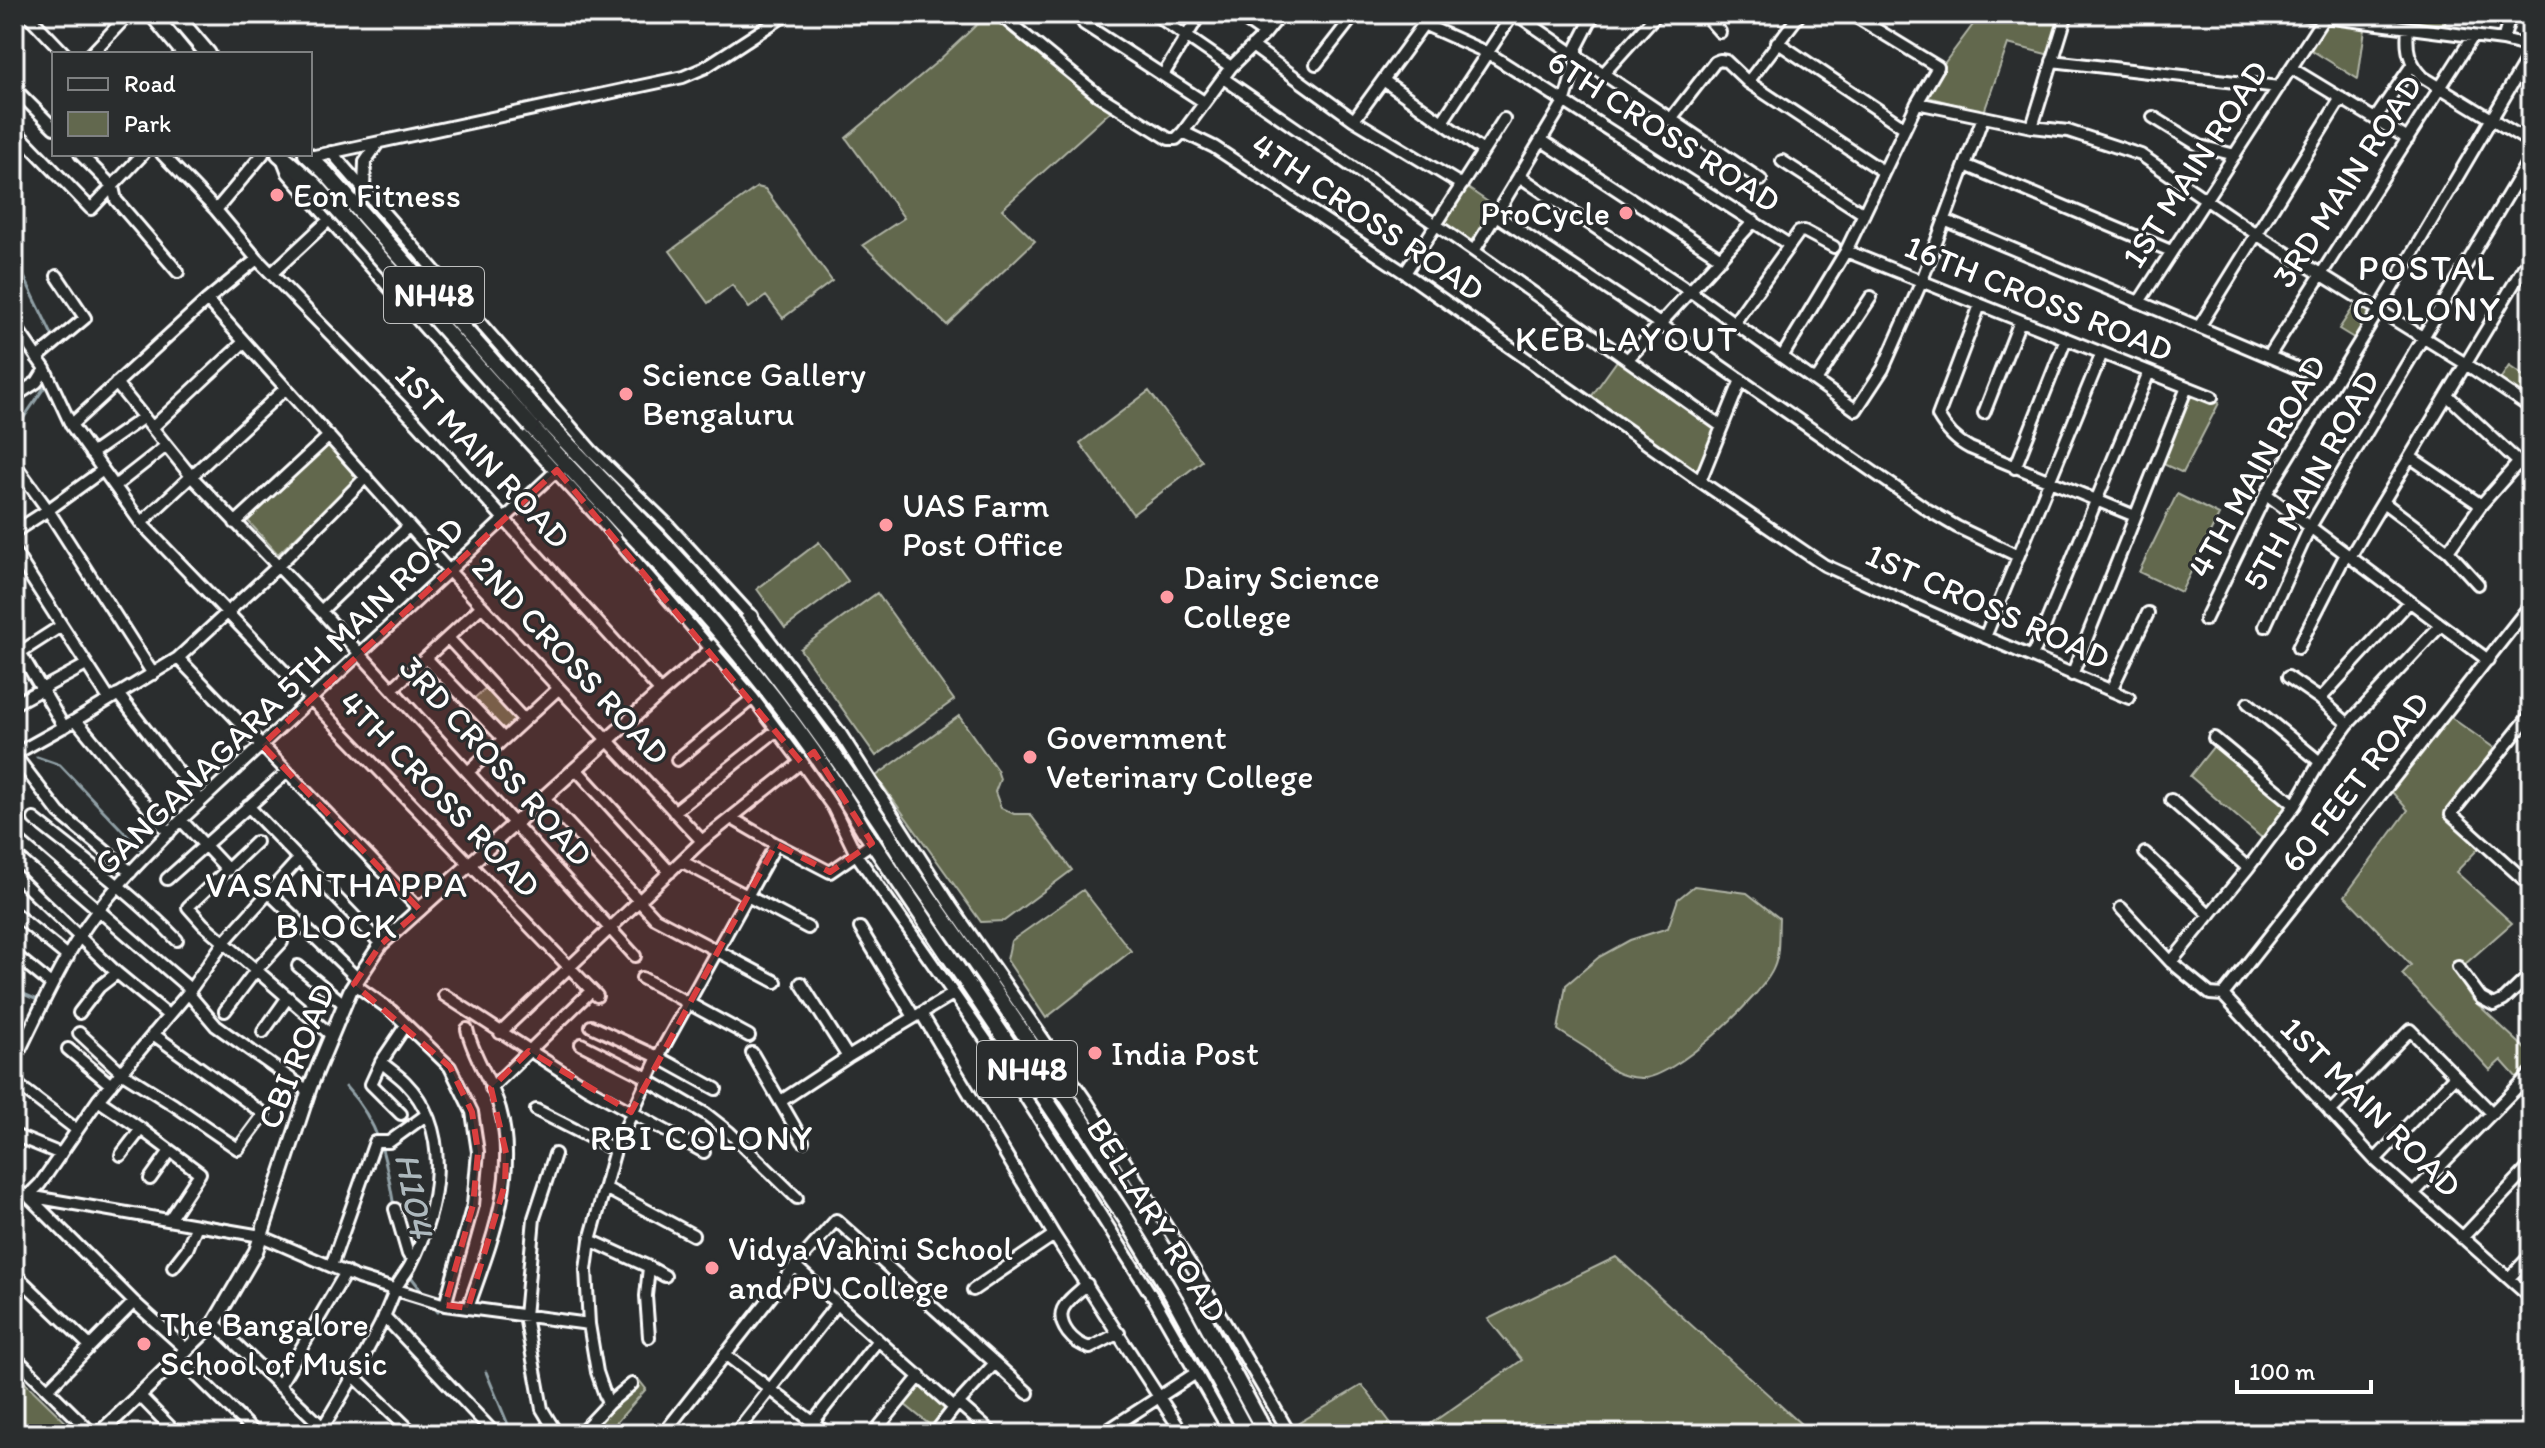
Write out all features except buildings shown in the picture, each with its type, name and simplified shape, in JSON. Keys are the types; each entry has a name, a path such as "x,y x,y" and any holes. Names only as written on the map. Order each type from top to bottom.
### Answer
{"highway":[{"path":"152,14 183,52"},
{"path":"174,14 206,52"},
{"name":"NH48","path":"318,154 326,173 536,422 562,469 627,530 697,603 770,693 824,766 872,843"},
{"name":"NH48","path":"282,156 314,184 536,422 587,456 641,520 678,557 786,689 835,755 907,866 951,917"},
{"name":"BELLARY ROAD","path":"872,843 1127,1220 1175,1300 1242,1432"},
{"name":"BELLARY ROAD","path":"951,917 1150,1224 1266,1434"}],"main road":[{"name":"CBI ROAD","path":"96,1434 214,1323 256,1251 308,1091 344,1004 381,944 661,692 751,616"}],"street":[{"path":"27,14 63,52"},
{"path":"93,52 129,14"},
{"path":"318,154 683,77 704,68 787,14"},
{"name":"4TH CROSS ROAD","path":"999,14 1098,95 1169,139 1176,139 1183,132 1214,147 1405,273 1824,565"},
{"path":"1078,14 1084,24 1204,102"},
{"path":"1154,14 1231,67"},
{"path":"1163,75 1200,14"},
{"path":"1236,14 1265,34"},
{"path":"1183,132 1231,67 1281,14"},
{"path":"1316,64 1355,14"},
{"path":"1354,120 1431,14"},
{"path":"1442,122 1515,14 1761,180"},
{"path":"1474,251 1565,100 1576,54 1594,14"},
{"path":"1603,74 1657,14"},
{"path":"1704,14 1720,32"},
{"path":"1748,82 1800,14"},
{"path":"1782,357 1846,251 1917,103 1938,67 1870,19 1851,14"},
{"path":"2032,127 2067,14"},
{"path":"2301,14 2400,23 2503,40 2531,49"},
{"path":"2503,40 2511,14"},
{"name":"1ST MAIN ROAD","path":"2139,302 2324,17"},
{"path":"2400,23 2412,65 2423,77 2531,143"},
{"name":"6TH CROSS ROAD","path":"1423,24 1488,53 1788,244"},
{"name":"3RD MAIN ROAD","path":"2269,356 2473,36"},
{"path":"1777,42 1905,128"},
{"path":"1252,46 1354,120 1462,185"},
{"name":"4TH MAIN ROAD","path":"2205,620 2266,494 2379,310 2531,49"},
{"path":"1670,120 1715,62 1726,61 1748,82 1884,172"},
{"path":"2052,61 2279,87"},
{"path":"2375,119 2412,65"},
{"path":"2291,68 2408,139"},
{"path":"1223,78 1721,426"},
{"path":"1383,80 1483,151"},
{"path":"14,88 52,126"},
{"path":"2199,327 2341,98"},
{"path":"1917,103 2032,127 2068,131 2141,155 2256,234 2530,405"},
{"path":"1519,176 1691,292 1856,410 1883,369 1921,283 1983,117"},
{"path":"2153,117 2200,146 2235,155"},
{"path":"1405,273 1504,119"},
{"path":"14,129 91,209 141,156"},
{"path":"1541,140 1721,258"},
{"path":"364,190 365,162 378,143"},
{"path":"318,154 364,190 391,225"},
{"path":"318,154 417,249 587,456 667,524 751,616 840,733 951,917 1104,1128 1194,1270 1290,1434"},
{"path":"82,156 113,187 116,200 178,272"},
{"name":"1ST MAIN ROAD","path":"164,156 216,210 257,259 417,423 661,692"},
{"path":"216,210 261,156"},
{"path":"281,156 288,173 461,369 562,469 753,698 833,807 856,854 1018,1086 1155,1301 1196,1373 1242,1432"},
{"name":"5TH MAIN ROAD","path":"2265,626 2310,527 2531,156"},
{"path":"1782,161 1864,214"},
{"path":"1965,165 2171,251"},
{"path":"1496,215 1660,324 1928,510 2018,556"},
{"path":"272,273 329,220"},
{"path":"1944,220 2301,370"},
{"path":"1628,359 1754,221"},
{"path":"360,253 391,225"},
{"path":"1734,323 1801,230 1834,247"},
{"path":"382,279 417,249"},
{"name":"16TH CROSS ROAD","path":"1846,251 2212,397"},
{"path":"2298,648 2348,555 2531,255"},
{"path":"71,425 207,300 257,259"},
{"path":"37,358 85,318 57,276"},
{"path":"1816,381 1871,297"},
{"name":"2ND CROSS ROAD","path":"207,300 449,571 702,841"},
{"path":"1980,305 1938,416 1946,429 1961,444 2135,516"},
{"path":"1984,413 2020,321"},
{"name":"4TH CROSS ROAD","path":"14,324 45,369 71,425 141,523 594,993 529,1051"},
{"path":"2015,468 2066,339"},
{"path":"14,348 25,341"},
{"path":"153,427 244,342"},
{"path":"1985,637 2102,353"},
{"path":"14,397 37,382 45,369"},
{"path":"2032,657 2149,372"},
{"path":"1700,481 1741,380"},
{"name":"3RD CROSS ROAD","path":"116,383 191,476 321,611 635,956"},
{"path":"2072,675 2187,387"},
{"path":"141,523 286,388"},
{"path":"2447,395 2531,474"},
{"path":"91,454 144,417"},
{"path":"235,523 329,436"},
{"path":"115,486 166,446"},
{"path":"2410,457 2481,505"},
{"path":"2448,551 2481,505 2519,462"},
{"path":"14,463 48,510 153,674"},
{"name":"GANGANAGARA 5TH MAIN ROAD","path":"14,1062 80,935 131,872 201,801 562,469"},
{"path":"14,532 103,470"},
{"path":"131,872 59,813 14,754 178,658 278,566 366,477"},
{"path":"2266,494 2488,660"},
{"path":"2383,502 2448,551 2478,584"},
{"path":"321,611 409,526"},
{"path":"14,551 86,665 201,801"},
{"name":"1ST CROSS ROAD","path":"1824,565 2129,698"},
{"path":"2320,699 2409,602"},
{"name":"60 FEET ROAD","path":"2223,995 2531,604"},
{"path":"392,689 482,606"},
{"path":"2111,690 2148,613"},
{"path":"2171,962 2295,805 2320,762 2348,724 2441,625"},
{"path":"61,626 16,651 64,727"},
{"path":"448,638 524,720"},
{"path":"178,658 420,910"},
{"path":"426,658 504,739"},
{"path":"14,704 86,665"},
{"path":"2288,677 2320,699 2348,724"},
{"path":"468,772 558,689"},
{"path":"677,760 753,698"},
{"path":"2248,703 2320,762"},
{"path":"2531,714 2451,814 2531,886"},
{"path":"76,720 169,833"},
{"path":"674,812 777,730"},
{"path":"500,1033 702,841 840,733"},
{"path":"2214,738 2295,805"},
{"path":"576,769 670,872"},
{"path":"167,879 286,773"},
{"path":"544,798 655,918 776,982"},
{"path":"2171,800 2248,868"},
{"path":"248,806 381,944"},
{"path":"731,818 830,872 872,843"},
{"path":"34,819 119,886 177,940"},
{"path":"181,820 228,870"},
{"path":"14,837 189,991 216,1026 308,1091"},
{"path":"256,842 188,907 203,924 331,1035"},
{"path":"608,1404 597,1372 589,1324 586,1270 590,1240 615,1150 658,1057 776,844"},
{"path":"2145,853 2210,915"},
{"path":"28,1196 98,1100 189,991 224,942 298,860"},
{"path":"681,861 808,928"},
{"path":"14,874 117,973 168,1015"},
{"path":"269,893 356,981 450,1067 472,1112 478,1152 473,1205 441,1304"},
{"name":"1ST MAIN ROAD","path":"2121,908 2171,962 2210,994 2223,995 2375,1160 2531,1298"},
{"path":"14,913 68,957"},
{"path":"860,928 1183,1434"},
{"path":"225,1011 282,942"},
{"path":"14,954 52,985"},
{"path":"298,966 344,1004"},
{"path":"2458,967 2481,998 2494,1005 2504,1000 2531,974"},
{"path":"79,1013 99,987 117,973"},
{"path":"642,978 749,1036"},
{"path":"801,983 848,1057"},
{"path":"781,1101 953,994"},
{"path":"444,995 586,1087 704,1152"},
{"path":"263,1032 288,997"},
{"path":"401,1114 371,1084 381,1062 406,1025"},
{"path":"591,1026 658,1057 716,1089"},
{"path":"467,1029 470,1045 500,1108 506,1153 505,1184 488,1252 468,1308"},
{"path":"2330,1112 2410,1030 2492,1113"},
{"path":"79,1033 121,1072 238,1149 264,1114 153,1034"},
{"path":"581,1044 647,1079 718,1123 797,1198"},
{"path":"68,1049 111,1085"},
{"path":"491,1088 529,1051"},
{"path":"752,1053 803,1141"},
{"path":"214,1323 326,1431 414,1257 435,1191 438,1158 434,1133 420,1102 405,1082 381,1062"},
{"path":"2375,1160 2455,1076"},
{"path":"2414,1193 2530,1077"},
{"path":"14,1082 77,1130"},
{"path":"98,1100 200,1173 169,1220"},
{"path":"536,1110 615,1150"},
{"path":"331,1266 378,1143 389,1142 426,1115"},
{"path":"121,1155 141,1129"},
{"path":"14,1135 61,1154"},
{"path":"150,1179 170,1151"},
{"path":"555,1154 534,1218 525,1316 542,1409 557,1434"},
{"path":"2462,1238 2531,1165"},
{"path":"605,1188 693,1235"},
{"path":"14,1191 28,1196 261,1236 346,1272 441,1304 589,1324"},
{"path":"28,1196 134,1302 256,1434"},
{"path":"395,1209 408,1254 414,1257"},
{"path":"663,1434 795,1266 836,1220 1028,1393"},
{"path":"173,1267 187,1249 197,1225"},
{"path":"973,1290 1054,1235"},
{"path":"590,1240 665,1276"},
{"path":"2509,1278 2531,1255"},
{"path":"795,1266 920,1376 990,1431"},
{"path":"649,1267 646,1296 649,1337"},
{"path":"279,1386 346,1272"},
{"path":"14,1273 90,1346"},
{"path":"1087,1284 1064,1305 1060,1314 1062,1325 1072,1339 1090,1348 1119,1333"},
{"path":"48,1389 134,1302"},
{"path":"735,1434 837,1304"},
{"path":"384,1316 495,1434"},
{"path":"804,1434 878,1340"},
{"path":"725,1354 828,1434"},
{"path":"14,1356 96,1434"},
{"path":"934,1434 995,1363"},
{"path":"1102,1434 1196,1373"},
{"path":"353,1375 414,1434"},
{"path":"873,1434 920,1376"},
{"path":"580,1434 632,1384"},
{"path":"139,1395 177,1434"}],"highlighted area":[{"path":"557,470 801,762 814,752 872,843 830,872 776,844 631,1112 529,1051 491,1088 506,1153 505,1184 468,1308 445,1305 473,1205 478,1152 472,1112 450,1067 354,984 381,944 420,910 262,745"}],"green space":[{"path":"988,14 1112,110 1002,209 1035,241 947,325 863,245 904,218 846,138 937,62"},
{"path":"1981,14 2064,14 2050,55 2008,44 1984,112 1924,96 1943,65"},
{"path":"2400,14 2447,14 2444,28 2400,20"},
{"path":"2324,23 2365,29 2358,79 2308,48"},
{"path":"757,187 765,189 832,281 783,318 766,296 749,308 732,285 708,303 670,251"},
{"path":"1466,187 1494,206 1471,241 1443,222"},
{"path":"2357,302 2374,313 2357,340 2339,329"},
{"path":"1619,358 1718,426 1701,473 1591,397"},
{"path":"2509,366 2531,381 2520,400 2497,384"},
{"path":"2189,390 2219,403 2183,473 2161,463"},
{"path":"1149,391 1202,461 1133,514 1080,443"},
{"path":"330,442 361,475 278,554 248,521"},
{"path":"2177,494 2219,515 2181,592 2139,572"},
{"path":"819,542 848,581 785,628 757,589"},
{"path":"877,593 954,700 876,756 800,649"},
{"path":"488,686 519,719 502,734 471,701"},
{"path":"959,716 997,770 1000,779 995,792 1001,808 1014,814 1030,814 1072,870 1004,921 981,922 876,776"},
{"path":"2449,716 2494,748 2444,815 2479,848 2456,872 2512,923 2455,973 2472,999 2531,1054 2531,1064 2518,1079 2501,1060 2490,1070 2402,974 2411,965 2345,896 2408,810 2391,791"},
{"path":"2214,746 2287,805 2263,839 2190,776"},
{"path":"1694,886 1747,893 1779,918 1774,967 1753,997 1694,1052 1655,1075 1641,1078 1617,1073 1558,1030 1566,985 1599,957 1630,940 1668,928 1678,899"},
{"path":"1083,890 1131,951 1046,1018 1007,960 1011,941"},
{"path":"1616,1257 1812,1434 1422,1434 1425,1432 1423,1429 1522,1360 1488,1319"},
{"path":"14,1372 78,1434 14,1434"},
{"path":"639,1380 646,1389 616,1423 612,1434 586,1434"},
{"path":"922,1382 950,1409 935,1429 904,1404"},
{"path":"1362,1385 1399,1434 1301,1434 1294,1426"}],"waterway":[{"name":"H104","path":"14,256 54,339"},
{"name":"H104","path":"14,432 44,388"},
{"name":"H104","path":"14,739 18,745"},
{"name":"H104","path":"37,757 60,765 141,850"},
{"path":"14,990 40,1001"},
{"name":"H104","path":"346,1087 367,1114 380,1142 394,1207"},
{"name":"H104","path":"402,1250 405,1269 425,1295"},
{"name":"H104","path":"432,1304 438,1312"},
{"name":"H104","path":"486,1372 512,1434"}],"place":[{"name":"Eon Fitness","path":"277,195"},
{"name":"ProCycle","path":"1626,213"},
{"name":"Science Gallery Bengaluru","path":"626,394"},
{"name":"UAS Farm Post Office","path":"886,525"},
{"name":"Dairy Science College","path":"1167,597"},
{"name":"Government Veterinary College","path":"1030,757"},
{"name":"India Post","path":"1095,1053"},
{"name":"Vidya Vahini School and PU College","path":"712,1268"},
{"name":"The Bangalore School of Music","path":"144,1344"}],"district":[{"name":"POSTAL COLONY","path":"2427,288"},
{"name":"KEB LAYOUT","path":"1627,338"},
{"name":"VASANTHAPPA BLOCK","path":"337,904"},
{"name":"RBI COLONY","path":"702,1137"}]}
